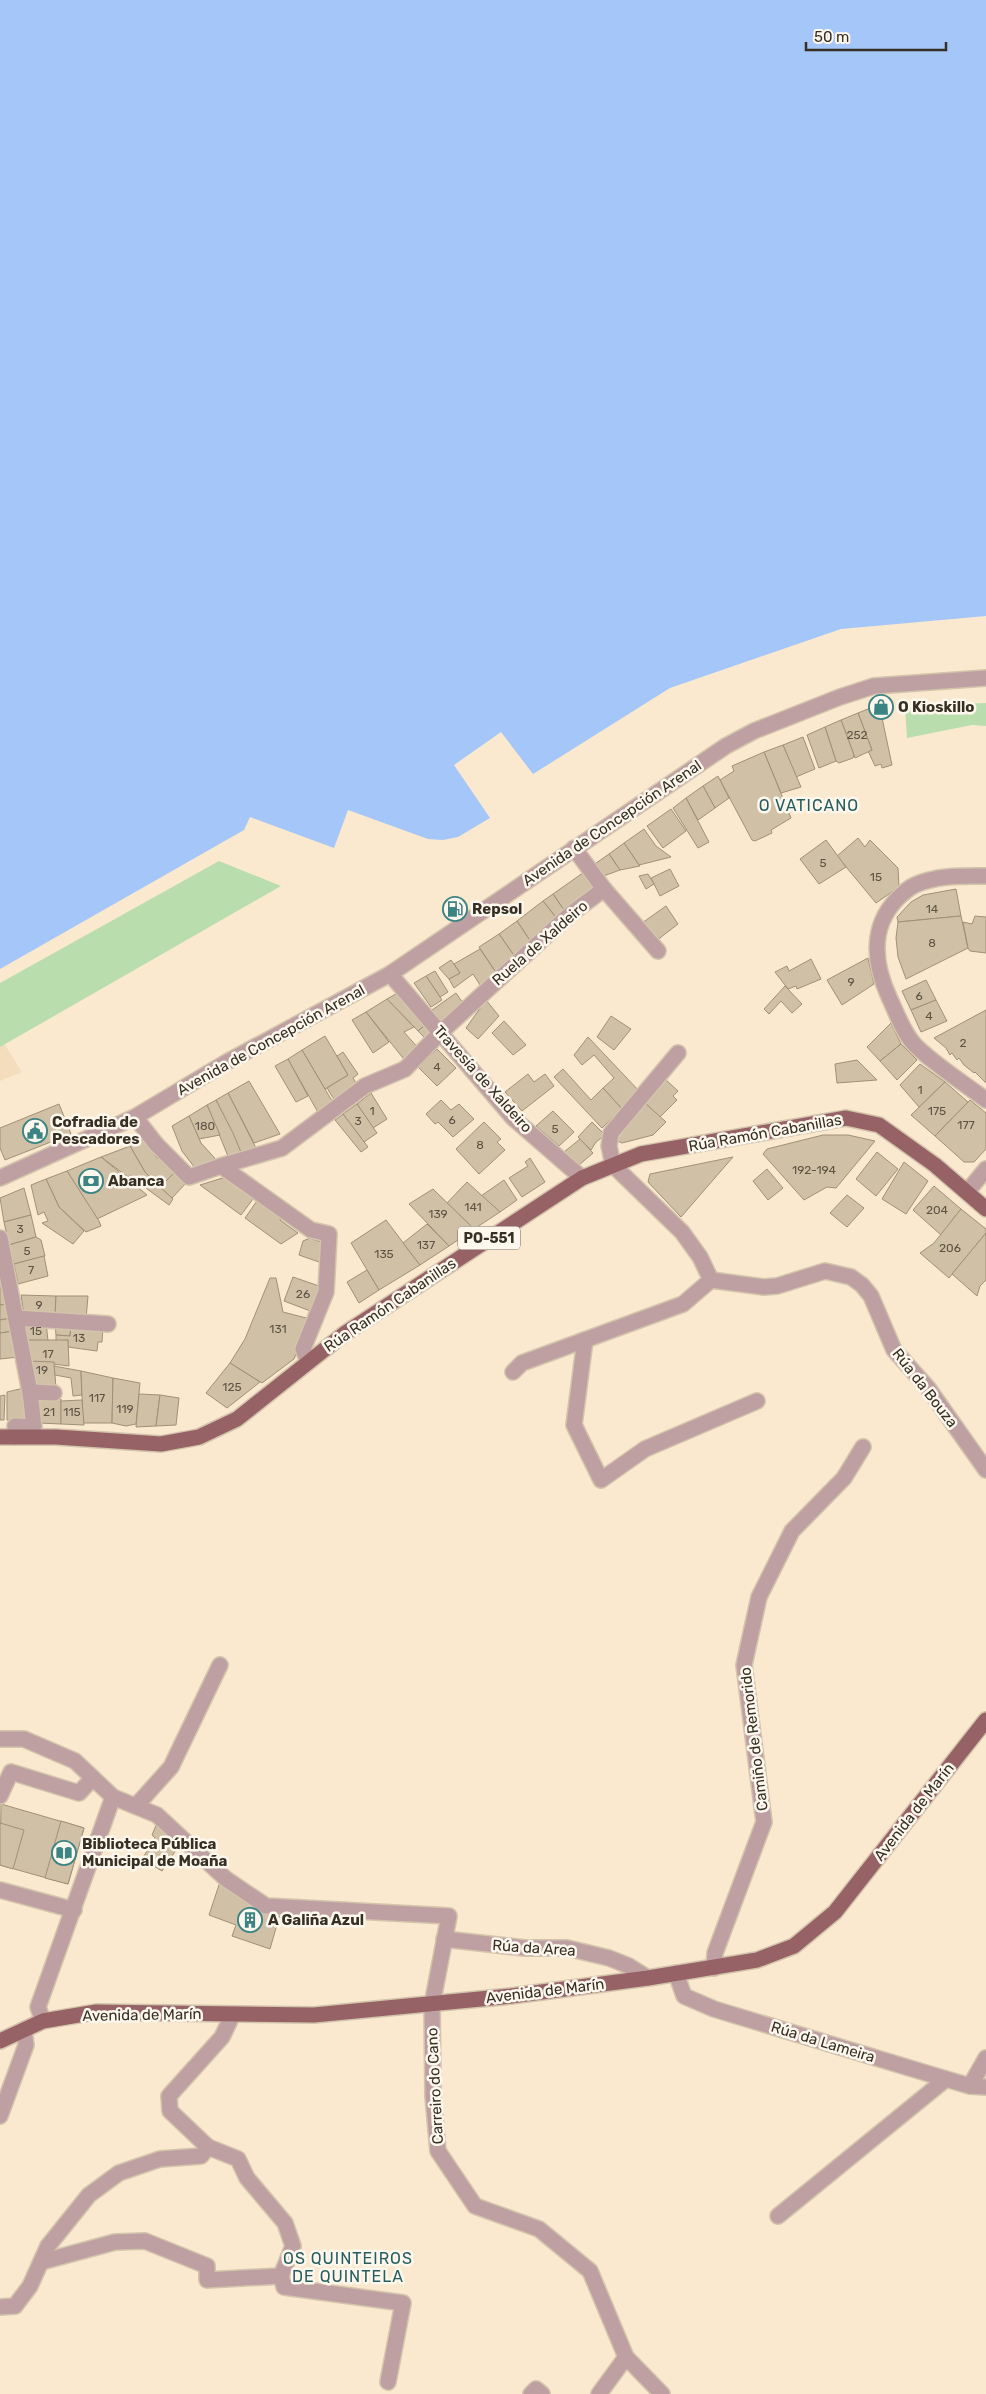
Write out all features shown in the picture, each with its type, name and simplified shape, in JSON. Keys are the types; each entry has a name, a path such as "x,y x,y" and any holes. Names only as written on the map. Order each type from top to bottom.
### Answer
{"main road":[{"name":"Rúa Ramón Cabanillas","path":"8,1437 56,1437 160,1444 199,1437 237,1419 344,1334 582,1178 641,1154 846,1118 879,1125 935,1165 986,1209"},
{"name":"Avenida de Marín","path":"0,2041 43,2021 96,2012 314,2015 432,2005 648,1978 757,1960 794,1946 835,1912 986,1720"}],"street":[{"name":"Avenida de Concepción Arenal","path":"0,1178 136,1117 227,1062 390,974 726,746 754,731 840,697 874,686 986,678"},
{"path":"574,848 604,888 658,951"},
{"path":"986,876 939,878 914,885 890,906 880,923 876,943 878,967 885,988 914,1043 986,1100"},
{"name":"Ruela de Xaldeiro","path":"136,1117 156,1144 189,1177 282,1148 366,1086 405,1069 440,1033 568,916 604,888"},
{"name":"Travesía de Xaldeiro","path":"390,974 513,1118 582,1178"},
{"path":"513,1372 522,1363 683,1304 712,1280 700,1257 682,1232 613,1165 609,1146 610,1133 678,1053"},
{"path":"221,1166 311,1230 329,1234 326,1292 303,1349 308,1361"},
{"path":"967,1192 986,1169"},
{"path":"0,1238 30,1392 34,1426 15,1426 8,1437"},
{"name":"Rúa da Bouza","path":"712,1280 764,1287 777,1286 825,1270 851,1277 862,1285 871,1296 894,1350 928,1388 986,1470"},
{"path":"16,1318 108,1324"},
{"path":"585,1340 574,1426 601,1480 645,1449 757,1401"},
{"path":"30,1392 54,1393"},
{"name":"Camiño de Remorido","path":"714,1968 715,1954 764,1822 744,1665 759,1597 792,1531 844,1478 863,1448"},
{"path":"136,1806 171,1767 220,1665"},
{"path":"0,1739 24,1739 75,1761 113,1797 157,1815 226,1879 266,1906 449,1916 432,2005"},
{"path":"0,1796 10,1772 79,1793 93,1778"},
{"path":"43,2021 38,2007 113,1797"},
{"path":"0,1890 74,1910"},
{"name":"Rúa da Area","path":"444,1939 525,1948 567,1948 609,1958 629,1966 648,1978"},
{"name":"Rúa da Lameira","path":"676,1973 684,1996 714,2009 970,2086 986,2087"},
{"name":"Carreiro do Cano","path":"432,2005 433,2096 438,2151 475,2206 539,2230 590,2271 626,2357 662,2394"},
{"path":"233,2014 222,2037 170,2096 170,2111 208,2147 238,2159 247,2178 285,2223 293,2246 281,2276 284,2287 403,2303 388,2382"},
{"path":"0,2116 26,2045 24,2030"},
{"path":"970,2086 986,2058"},
{"path":"778,2216 946,2079"},
{"path":"0,2307 15,2306 30,2286 48,2246 89,2194 119,2174 160,2158 201,2156 208,2147"},
{"path":"41,2262 115,2242 145,2242 207,2266 207,2280 281,2276"},
{"path":"599,2394 626,2357"},
{"path":"531,2394 536,2389 542,2394"}],"shaded area":[{"path":"0,1042 5,1045 22,1072 0,1081"}],"green space":[{"path":"986,703 986,726 972,725 907,738 905,706"},
{"path":"219,861 281,886 0,1047 0,983"}],"water":[{"path":"0,0 986,0 986,616 841,629 670,688 533,774 501,732 454,765 490,818 458,837 443,840 428,839 348,810 334,848 250,817 244,830 0,969"}],"building":[{"path":"873,707 881,713 892,765 882,768 881,764 875,766 868,751 872,750 858,713"},
{"path":"858,713 872,750 855,758 841,720"},
{"path":"841,720 854,755 853,758 839,763 836,761 825,727"},
{"path":"825,727 836,761 819,768 807,735"},
{"path":"803,737 815,769 796,777 783,745"},
{"path":"783,745 801,787 781,793 764,752"},
{"path":"764,752 791,818 771,830 772,833 755,841 752,840 720,780 734,771 732,766"},
{"path":"718,776 729,798 715,808 703,786"},
{"path":"703,786 715,808 698,820 686,798"},
{"path":"686,798 709,842 698,848 673,808"},
{"path":"671,809 686,831 663,848 647,826"},
{"path":"644,829 656,846 671,857 639,865 624,843"},
{"path":"858,838 865,847 870,840 898,868 899,887 876,903 837,856"},
{"path":"826,840 846,867 819,884 800,859"},
{"path":"624,843 640,866 620,870 609,854"},
{"path":"609,854 620,870 598,878 592,866"},
{"path":"670,869 679,886 660,896 651,878"},
{"path":"587,870 600,889 566,913 553,894"},
{"path":"648,874 654,884 646,889 639,876"},
{"path":"956,889 961,916 898,922 897,917 911,902 923,895"},
{"path":"553,894 566,913 558,920 543,901"},
{"path":"543,901 558,920 531,942 517,921"},
{"path":"666,906 678,924 656,941 642,923"},
{"path":"961,916 968,948 906,979 898,957 896,938 898,922"},
{"path":"975,916 986,917 986,953 970,951 968,948 963,922 972,924"},
{"path":"517,921 531,942 515,957 499,934"},
{"path":"499,934 515,957 497,974 479,947"},
{"path":"480,949 497,974 482,988 473,974 454,988 449,979 460,973 454,964"},
{"path":"868,958 874,984 842,1005 827,980"},
{"path":"811,959 821,979 797,989 796,986 788,989 775,972 787,966 789,971"},
{"path":"451,960 460,973 449,979 439,968"},
{"path":"435,971 448,992 440,997 426,976"},
{"path":"426,976 442,1000 431,1007 414,983"},
{"path":"926,980 936,1000 911,1010 902,991"},
{"path":"785,986 802,1004 792,1013 781,1001 769,1014 764,1009"},
{"path":"401,991 429,1022 418,1031 387,999"},
{"path":"456,993 465,1006 443,1026 432,1010"},
{"path":"387,999 414,1027 404,1032 419,1049 407,1063 366,1012"},
{"path":"486,1000 499,1016 478,1039 466,1028"},
{"path":"936,1000 947,1021 921,1032 911,1010"},
{"path":"986,1010 986,1083 975,1072 964,1065 959,1058 957,1060 952,1053 950,1055 946,1048 934,1038"},
{"path":"366,1012 389,1042 373,1053 352,1020"},
{"path":"611,1016 631,1029 614,1050 597,1037"},
{"path":"504,1021 526,1045 513,1055 492,1033"},
{"path":"429,1022 435,1029 426,1039 418,1031"},
{"path":"891,1023 901,1044 880,1061 867,1047"},
{"path":"325,1036 348,1075 325,1089 302,1050"},
{"path":"588,1037 640,1092 622,1109 603,1088 614,1078 594,1055 582,1065 574,1055"},
{"path":"901,1044 917,1060 897,1080 880,1061"},
{"path":"437,1049 456,1068 437,1086 418,1067"},
{"path":"302,1050 335,1106 320,1116 288,1059"},
{"path":"343,1052 358,1074 353,1078 358,1086 335,1101 327,1088 348,1075 337,1056"},
{"path":"288,1059 308,1096 296,1102 275,1066"},
{"path":"857,1060 877,1080 837,1083 835,1064"},
{"path":"920,1064 945,1082 919,1107 900,1085"},
{"path":"563,1069 591,1100 603,1088 622,1109 602,1128 554,1077"},
{"path":"528,1074 534,1082 545,1074 554,1086 522,1111 505,1092"},
{"path":"666,1080 678,1091 673,1096 677,1100 660,1117 645,1103"},
{"path":"249,1081 280,1134 254,1143 228,1093"},
{"path":"945,1082 968,1102 935,1136 911,1115"},
{"path":"228,1093 258,1152 243,1157 216,1100"},
{"path":"371,1093 387,1119 373,1128 357,1104"},
{"path":"216,1100 243,1157 230,1161 207,1105"},
{"path":"441,1100 451,1110 459,1104 474,1119 453,1137 438,1122 435,1124 426,1114"},
{"path":"970,1100 986,1113 986,1149 974,1162 964,1162 935,1136"},
{"path":"645,1103 666,1122 653,1135 622,1143 613,1139"},
{"name":"Cofradia de Pescadores","path":"59,1104 71,1134 5,1160 0,1148 0,1128"},
{"path":"357,1104 377,1133 364,1142 343,1114"},
{"path":"207,1105 220,1135 199,1139 189,1116"},
{"path":"553,1111 574,1132 559,1146 536,1126"},
{"path":"343,1114 368,1147 361,1152 335,1120"},
{"path":"189,1116 201,1143 220,1164 198,1172 182,1151 172,1126"},
{"path":"484,1122 501,1139 497,1142 505,1150 479,1174 456,1149"},
{"path":"592,1122 605,1135 596,1142 591,1150 578,1137"},
{"path":"823,1135 848,1135 875,1141 836,1188 827,1187 804,1200 763,1154 767,1149"},
{"path":"144,1139 157,1158 163,1160 175,1172 160,1187 145,1172 130,1146"},
{"path":"580,1139 593,1153 579,1165 564,1152"},
{"path":"130,1146 145,1172 173,1199 169,1205 139,1183 132,1175 128,1177 101,1157"},
{"path":"877,1152 898,1169 876,1196 856,1179"},
{"path":"101,1157 147,1195 97,1219 67,1171"},
{"path":"733,1157 681,1217 648,1182 650,1174"},
{"path":"530,1158 545,1182 522,1197 509,1178 528,1166 525,1162"},
{"path":"904,1162 928,1181 906,1214 882,1199"},
{"path":"767,1169 783,1188 768,1200 753,1181"},
{"path":"67,1171 101,1226 86,1232 59,1207 46,1179"},
{"path":"175,1172 187,1182 172,1198 160,1187"},
{"path":"229,1176 256,1195 241,1215 200,1185"},
{"path":"46,1179 59,1207 84,1231 73,1244 42,1223 48,1221 44,1212 38,1215 31,1185"},
{"path":"504,1180 517,1200 500,1212 481,1196"},
{"path":"467,1182 500,1212 474,1229 447,1203"},
{"path":"934,1186 961,1209 941,1235 913,1210"},
{"path":"24,1188 31,1215 4,1222 0,1198"},
{"path":"433,1189 474,1229 449,1246 409,1204"},
{"path":"847,1195 864,1208 847,1227 830,1213"},
{"path":"259,1198 283,1214 280,1220 298,1233 281,1244 245,1218"},
{"path":"961,1209 986,1229 986,1233 949,1278 920,1253 934,1243"},
{"path":"31,1215 36,1237 9,1245 4,1222"},
{"path":"386,1220 420,1265 379,1290 351,1243"},
{"path":"427,1224 449,1246 420,1265 403,1243"},
{"path":"986,1233 986,1280 980,1286 977,1296 952,1274"},
{"path":"36,1237 41,1240 45,1256 14,1264 9,1245"},
{"path":"310,1238 326,1244 319,1262 299,1255 303,1241"},
{"path":"44,1256 48,1276 18,1284 14,1264"},
{"path":"367,1270 379,1290 359,1303 347,1282"},
{"path":"293,1277 322,1287 313,1312 284,1301"},
{"path":"270,1278 276,1278 283,1312 310,1319 294,1359 262,1383 230,1363 245,1339"},
{"path":"5,1282 9,1304 0,1305 0,1283"},
{"path":"21,1295 56,1296 55,1317 24,1315"},
{"path":"56,1296 88,1296 86,1319 55,1317"},
{"path":"9,1304 12,1318 0,1320 0,1305"},
{"path":"12,1318 14,1331 0,1333 0,1320"},
{"path":"25,1322 46,1322 48,1341 26,1340"},
{"path":"55,1323 71,1324 70,1336 56,1335"},
{"path":"71,1324 103,1326 102,1342 98,1342 97,1351 68,1347 68,1340 56,1341 56,1335 70,1336"},
{"path":"14,1331 19,1357 0,1359 0,1333"},
{"path":"26,1340 68,1340 69,1366 28,1361"},
{"path":"28,1361 54,1362 56,1388 35,1388"},
{"path":"230,1363 260,1382 227,1408 206,1393"},
{"path":"54,1366 81,1371 82,1395 73,1396 71,1378 55,1375"},
{"path":"81,1371 113,1378 112,1423 83,1423"},
{"path":"113,1378 140,1383 136,1424 126,1426 112,1423"},
{"path":"24,1388 29,1416 21,1421 7,1420 7,1392"},
{"path":"139,1394 160,1395 156,1426 136,1427"},
{"path":"5,1395 4,1420 0,1420 0,1396"},
{"path":"160,1395 179,1398 176,1425 156,1426"},
{"path":"36,1398 61,1399 61,1424 38,1423"},
{"path":"82,1400 84,1425 61,1424 61,1401"},
{"path":"1,1804 84,1828 68,1884 0,1865"},
{"name":"Biblioteca Pública Municipal de Moaña","path":"61,1821 84,1828 68,1884 45,1878"},
{"path":"0,1823 24,1830 13,1869 0,1865"},
{"path":"157,1823 180,1844 162,1871 142,1859 155,1838 152,1835"},
{"name":"A Galiña Azul","path":"220,1882 267,1910 280,1914 270,1949 232,1936 236,1925 209,1915"}],"place":[{"name":"O Kioskillo","path":"881,707"},
{"name":"Repsol","path":"455,909"},
{"name":"Cofradia de Pescadores","path":"35,1131"},
{"name":"Abanca","path":"91,1181"},
{"name":"Biblioteca Pública Municipal de Moaña","path":"64,1853"},
{"name":"A Galiña Azul","path":"250,1920"}],"district":[{"name":"O VATICANO","path":"809,805"},
{"name":"OS QUINTEIROS DE QUINTELA","path":"348,2267"}]}
